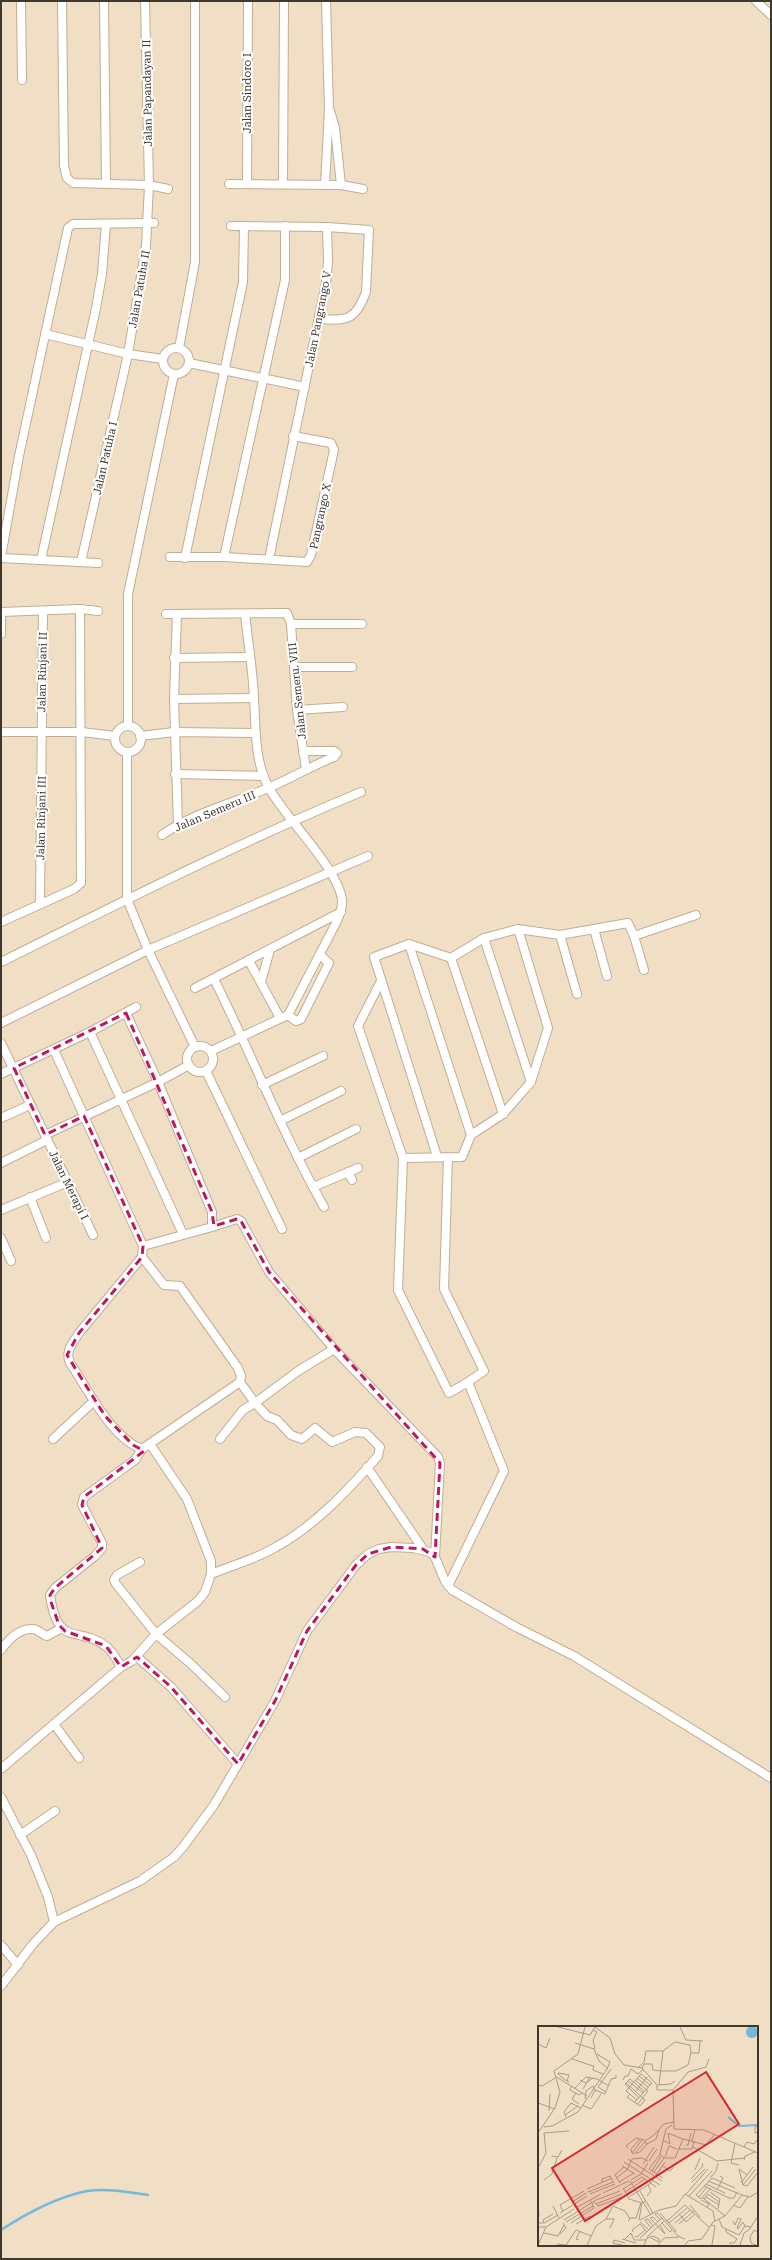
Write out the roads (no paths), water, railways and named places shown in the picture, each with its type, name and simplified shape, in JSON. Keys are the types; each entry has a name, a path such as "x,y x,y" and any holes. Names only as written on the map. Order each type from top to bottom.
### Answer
{"street":[{"path":"21,1 22,80"},
{"path":"62,1 64,166 67,178 73,183 149,185 168,189"},
{"path":"104,1 106,184"},
{"name":"Jalan Papandayan II","path":"145,1 150,224"},
{"path":"178,348 195,262 195,1"},
{"name":"Jalan Sindoro I","path":"247,184 248,1"},
{"path":"283,184 284,1"},
{"path":"325,185 329,110 326,1"},
{"path":"756,1 771,15"},
{"path":"329,110 335,128 341,185"},
{"path":"229,184 341,185 363,189"},
{"path":"98,563 1,557 19,456 68,228 73,224 150,224"},
{"path":"41,560 102,274 106,224"},
{"name":"Jalan Patuha II","path":"128,354 145,261 150,224"},
{"path":"231,226 327,227 369,230 366,292 362,302 349,319 340,320 320,318"},
{"path":"185,558 243,282 244,226"},
{"path":"224,557 285,280 285,226"},
{"name":"Jalan Pangrango V","path":"269,559 304,387 320,318 328,261 327,227"},
{"path":"45,334 128,354 164,359"},
{"path":"172,348 178,348 185,350 189,363 186,369 181,373 174,374 168,371 164,365 164,359 166,352 172,348"},
{"name":"Jalan Patuha I","path":"81,562 128,354"},
{"path":"189,363 264,377 304,387"},
{"path":"128,726 128,594 174,374"},
{"name":"Pangrango X","path":"170,557 224,557 303,562 309,559 334,450 331,443 294,436"},
{"path":"1,634 1,612 43,612 80,609 98,612"},
{"path":"1,922 74,889 81,883 82,732 80,609"},
{"name":"Jalan Rinjani II","path":"42,732 43,612"},
{"path":"166,614 245,614 254,698 254,733 264,776 269,788 291,821 330,873 342,900 341,912 320,955 284,1016 243,1037 211,1051"},
{"path":"176,614 174,658 174,732 178,824"},
{"name":"Jalan Semeru. VIII","path":"245,614 287,614 291,624 297,710 306,769"},
{"path":"291,624 362,624"},
{"path":"174,658 250,657"},
{"path":"294,666 352,667"},
{"path":"174,699 254,698"},
{"path":"297,710 343,707"},
{"path":"128,726 134,728 140,736 139,746 134,751 127,752 121,751 116,746 115,736 121,728 128,726"},
{"path":"1,732 82,732 115,736"},
{"name":"Jalan Rinjani III","path":"40,904 42,732"},
{"path":"140,736 174,732 254,733"},
{"name":"Jalan Semeru III","path":"162,836 178,824 269,788 306,769 334,757 337,753 304,751"},
{"path":"127,752 127,899 148,950 195,1047"},
{"path":"175,774 264,776"},
{"path":"1,962 127,899 291,821 361,792"},
{"path":"1,1023 148,950 368,856"},
{"path":"195,988 250,961 341,912"},
{"path":"634,936 696,914"},
{"path":"437,1156 374,957 409,944 451,958 484,938 518,929 560,935 628,923 634,936 644,970"},
{"path":"403,1158 462,1156 471,1135 503,1114 531,1082 548,1028 518,929"},
{"path":"594,929 607,976"},
{"path":"560,935 577,994"},
{"path":"484,938 531,1082"},
{"path":"409,944 471,1135"},
{"path":"261,982 270,950"},
{"path":"250,961 261,982 284,1016 296,1021 301,1019 329,963 320,955"},
{"path":"451,958 503,1114"},
{"path":"214,979 243,1037 262,1085 324,1207"},
{"path":"381,981 358,1026 403,1158 398,1290 449,1393 484,1371 444,1289 448,1157"},
{"path":"1,1074 54,1050 136,1007"},
{"path":"126,1013 158,1082 212,1212 212,1227"},
{"path":"90,1032 183,1234"},
{"name":"Jalan Merapi I","path":"1,1043 93,1235"},
{"path":"202,1046 211,1051 214,1060 211,1067 206,1071 199,1072 193,1070 189,1065 188,1058 190,1052 195,1047 202,1046"},
{"path":"54,1050 143,1246 142,1257 79,1334 70,1346 67,1356 94,1401 117,1430 133,1445 142,1449"},
{"path":"262,1085 323,1056"},
{"path":"1,1163 84,1116 158,1082 189,1065"},
{"path":"206,1071 282,1229"},
{"path":"280,1121 341,1091"},
{"path":"1,1118 30,1104"},
{"path":"298,1158 356,1129"},
{"path":"313,1187 358,1168"},
{"path":"348,1172 352,1180"},
{"path":"1,1210 68,1182"},
{"path":"30,1197 46,1238"},
{"path":"143,1246 237,1219 241,1221 269,1272 334,1349 438,1457 440,1463 435,1557 448,1586 488,1611 574,1656 771,1778"},
{"path":"1,1238 11,1262"},
{"path":"142,1257 164,1285 180,1286 238,1368 241,1376 240,1382 255,1403 267,1416 277,1420 291,1435 302,1439 315,1428 332,1442 355,1432 366,1432 380,1448 378,1456 335,1502 294,1536 276,1548 211,1574"},
{"path":"220,1439 244,1410 298,1371 334,1349"},
{"path":"121,1667 106,1646 88,1638 73,1635 62,1628 50,1595 55,1588 95,1556 102,1548 102,1543 82,1502 84,1498 135,1460 142,1449 240,1382"},
{"path":"448,1586 504,1471 468,1382"},
{"path":"53,1439 94,1401"},
{"path":"1,1769 136,1656 156,1634 198,1601 205,1592 211,1574 211,1560 186,1499 150,1444"},
{"path":"367,1467 423,1549 435,1557"},
{"path":"2,1982 18,1965 33,1944 54,1922 140,1881 174,1857 198,1829 275,1702 307,1631 356,1565 368,1554 379,1548 401,1547 423,1549"},
{"path":"140,1562 117,1575 114,1580 116,1584 156,1634 202,1674 225,1697"},
{"path":"1,1650 8,1640 22,1630 33,1629 47,1636 62,1628"},
{"path":"136,1656 171,1687 238,1764"},
{"path":"54,1724 79,1758"},
{"path":"1,1797 42,1883 54,1922"},
{"path":"20,1835 55,1811"},
{"path":"1,1945 18,1965"}],"waterway":[{"path":"1,2230 53,2201 87,2191 110,2190 148,2195"}]}
